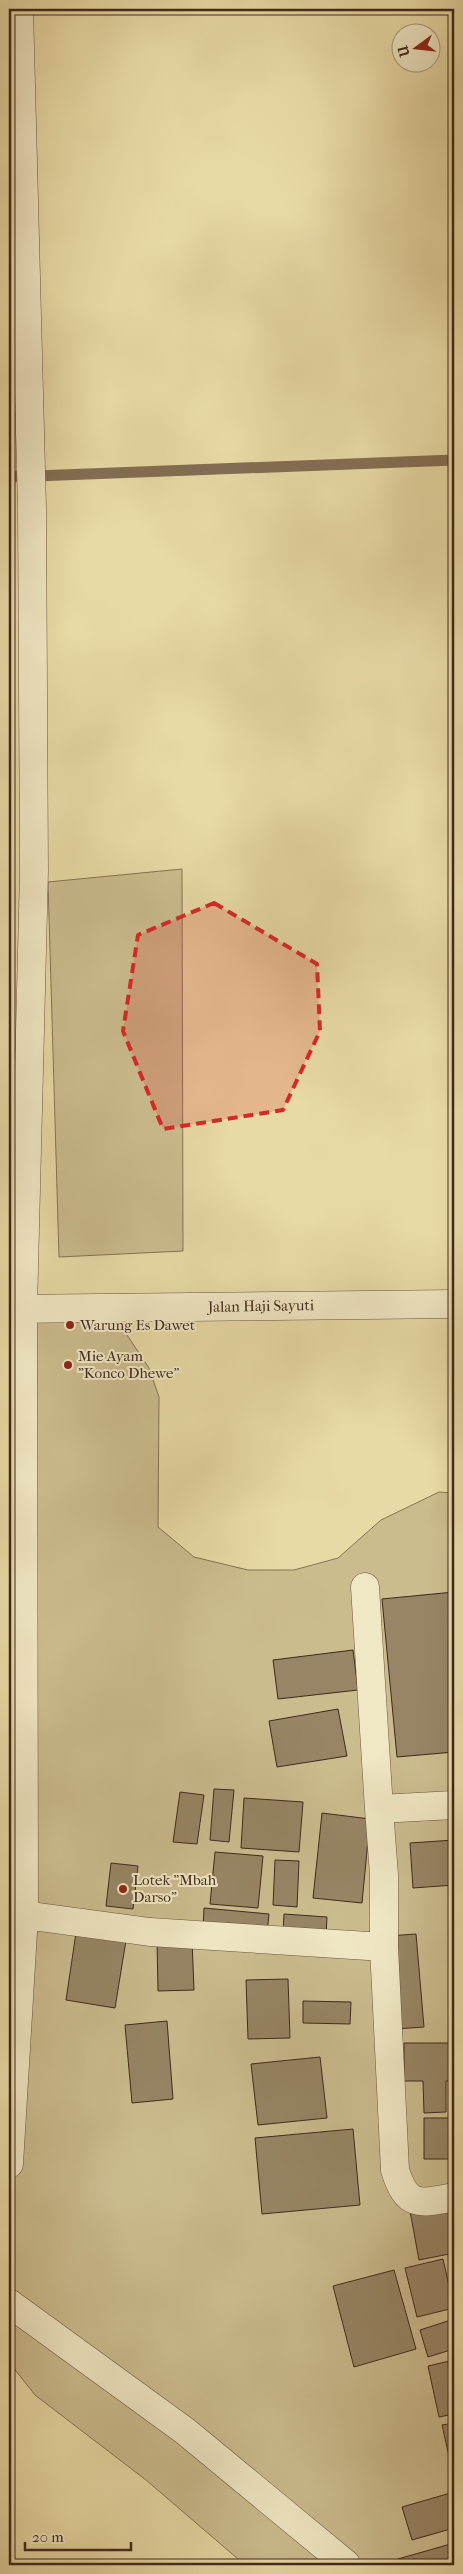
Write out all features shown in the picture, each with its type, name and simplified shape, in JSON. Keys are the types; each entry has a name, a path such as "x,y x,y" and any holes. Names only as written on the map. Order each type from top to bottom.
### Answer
{"street":[{"path":"9,2164 24,1915 16,1309 34,871 32,508 19,9"},
{"name":"Jalan Haji Sayuti","path":"16,1309 454,1304"},
{"path":"365,1587 384,1876 384,1947 395,2170 401,2189 411,2200 428,2202 454,2197"},
{"path":"379,1809 454,1805"},
{"path":"24,1915 159,1933 384,1947"},
{"path":"9,2303 185,2431 346,2564"}],"highlighted area":[{"path":"214,903 317,964 320,1031 283,1110 163,1129 123,1031 138,935"}],"shaded area":[{"path":"182,869 183,1251 59,1257 48,882"},
{"path":"113,1314 149,1368 159,1397 158,1527 194,1557 248,1570 294,1570 338,1558 381,1520 439,1492 454,1493 454,2565 245,2565 146,2480 35,2395 9,2362 9,1317"}],"building":[{"path":"9,869 13,958 9,958"},
{"path":"454,1592 454,1752 397,1757 382,1599"},
{"path":"353,1650 358,1690 278,1699 273,1660"},
{"path":"338,1709 347,1756 277,1767 269,1721"},
{"path":"214,1789 234,1790 229,1842 210,1840"},
{"path":"180,1792 204,1795 197,1844 173,1842"},
{"path":"244,1798 303,1802 299,1852 241,1848"},
{"path":"322,1813 370,1819 362,1903 313,1898"},
{"path":"454,1840 454,1885 413,1888 410,1843"},
{"path":"215,1852 263,1856 258,1908 210,1904"},
{"path":"275,1860 299,1861 297,1907 273,1905"},
{"path":"111,1863 138,1866 133,1909 106,1906"},
{"path":"204,1908 269,1914 267,1933 203,1928"},
{"path":"284,1914 327,1917 326,1937 283,1933"},
{"path":"77,1926 127,1934 115,2008 66,2000"},
{"path":"416,1934 424,2027 395,2029 388,1936"},
{"path":"192,1940 194,1990 158,1991 157,1941"},
{"path":"288,1979 290,2038 248,2039 246,1980"},
{"path":"449,2000 454,2000 454,2037 450,2037"},
{"path":"303,2001 351,2002 350,2024 303,2023"},
{"path":"167,2021 173,2099 132,2103 125,2025"},
{"path":"404,2043 454,2043 454,2081 446,2081 446,2112 424,2113 423,2081 404,2081"},
{"path":"320,2057 327,2118 258,2125 251,2064"},
{"path":"424,2118 454,2118 454,2159 424,2159"},
{"path":"353,2129 360,2205 262,2214 255,2138"},
{"path":"454,2202 454,2253 419,2260 410,2211"},
{"path":"443,2259 454,2308 417,2317 405,2268"},
{"path":"394,2270 416,2349 354,2367 333,2286"},
{"path":"454,2319 454,2349 428,2357 420,2330"},
{"path":"454,2360 454,2414 439,2417 428,2366"},
{"path":"454,2423 454,2479 442,2425"},
{"path":"454,2492 454,2528 412,2540 402,2507"},
{"path":"454,2543 454,2565 392,2565 391,2561"}],"waterway":[{"path":"9,477 454,460"}],"place":[{"name":"Warung Es Dawet","path":"70,1325"},
{"name":"Mie Ayam \"Konco Dhewe\"","path":"68,1365"},
{"name":"Lotek \"Mbah Darso\"","path":"123,1889"}]}
